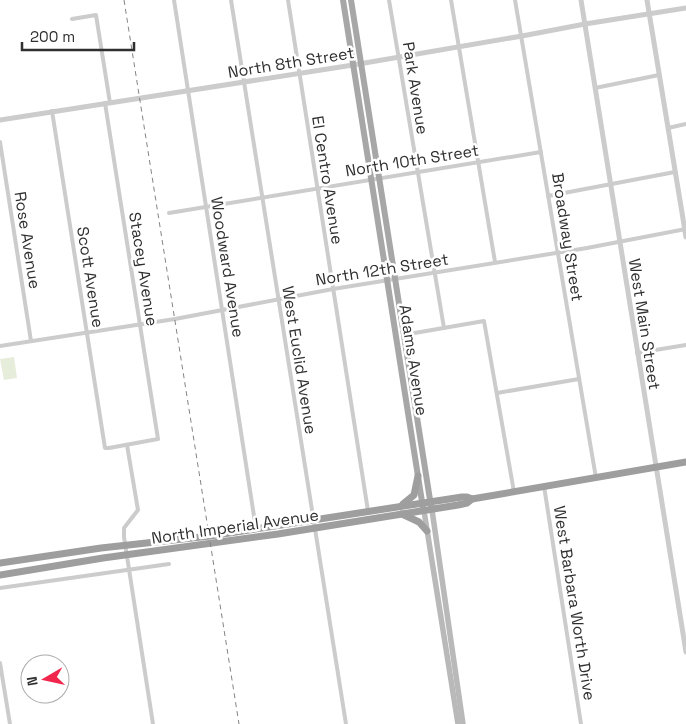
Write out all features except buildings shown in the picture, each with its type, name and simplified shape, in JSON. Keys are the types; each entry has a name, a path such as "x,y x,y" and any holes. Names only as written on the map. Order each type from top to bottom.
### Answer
{"highway":[{"name":"North Imperial Avenue","path":"0,563 125,545 314,528 402,514 462,497 472,499 686,462"},
{"path":"385,509 406,503 411,499 416,490 418,476"},
{"name":"North Imperial Avenue","path":"0,575 257,533 312,520 368,511 427,507"},
{"path":"402,514 418,522 427,531"}],"main road":[{"name":"Adams Avenue","path":"344,0 353,65 394,280 418,476 427,507 427,531 434,575 444,615 463,724"},
{"name":"Adams Avenue","path":"351,0 362,63 387,281 400,336 427,507 446,607 444,615 458,724"},
{"path":"434,575 438,579 441,600 446,607"}],"street":[{"name":"Woodward Avenue","path":"174,0 257,533"},
{"name":"West Euclid Avenue","path":"231,0 312,520 346,724"},
{"name":"El Centro Avenue","path":"288,0 368,511"},
{"name":"Park Avenue","path":"389,0 444,328"},
{"path":"451,0 479,161 494,262"},
{"name":"Broadway Street","path":"516,0 596,478"},
{"name":"West Main Street","path":"581,0 686,652"},
{"path":"647,0 686,237"},
{"name":"North 8th Street","path":"0,120 353,65 686,8"},
{"name":"Stacey Avenue","path":"72,19 96,15 158,439 127,445"},
{"path":"595,88 659,75"},
{"name":"Scott Avenue","path":"52,111 105,448 127,445"},
{"path":"668,128 686,124"},
{"name":"Rose Avenue","path":"0,142 31,341"},
{"name":"North 10th Street","path":"169,213 541,152"},
{"path":"548,196 675,172"},
{"name":"North 12th Street","path":"0,346 140,324 333,289 685,230"},
{"path":"400,336 484,321 514,492"},
{"path":"637,352 686,345"},
{"path":"497,392 579,379"},
{"path":"127,445 138,510 124,528 125,545 153,724"},
{"name":"West Barbara Worth Drive","path":"544,486 581,724"},
{"path":"0,588 169,564"},
{"path":"0,664 10,724"}],"green space":[{"path":"14,357 17,378 4,380 0,359"}],"railway":[{"path":"124,0 239,724"}]}
